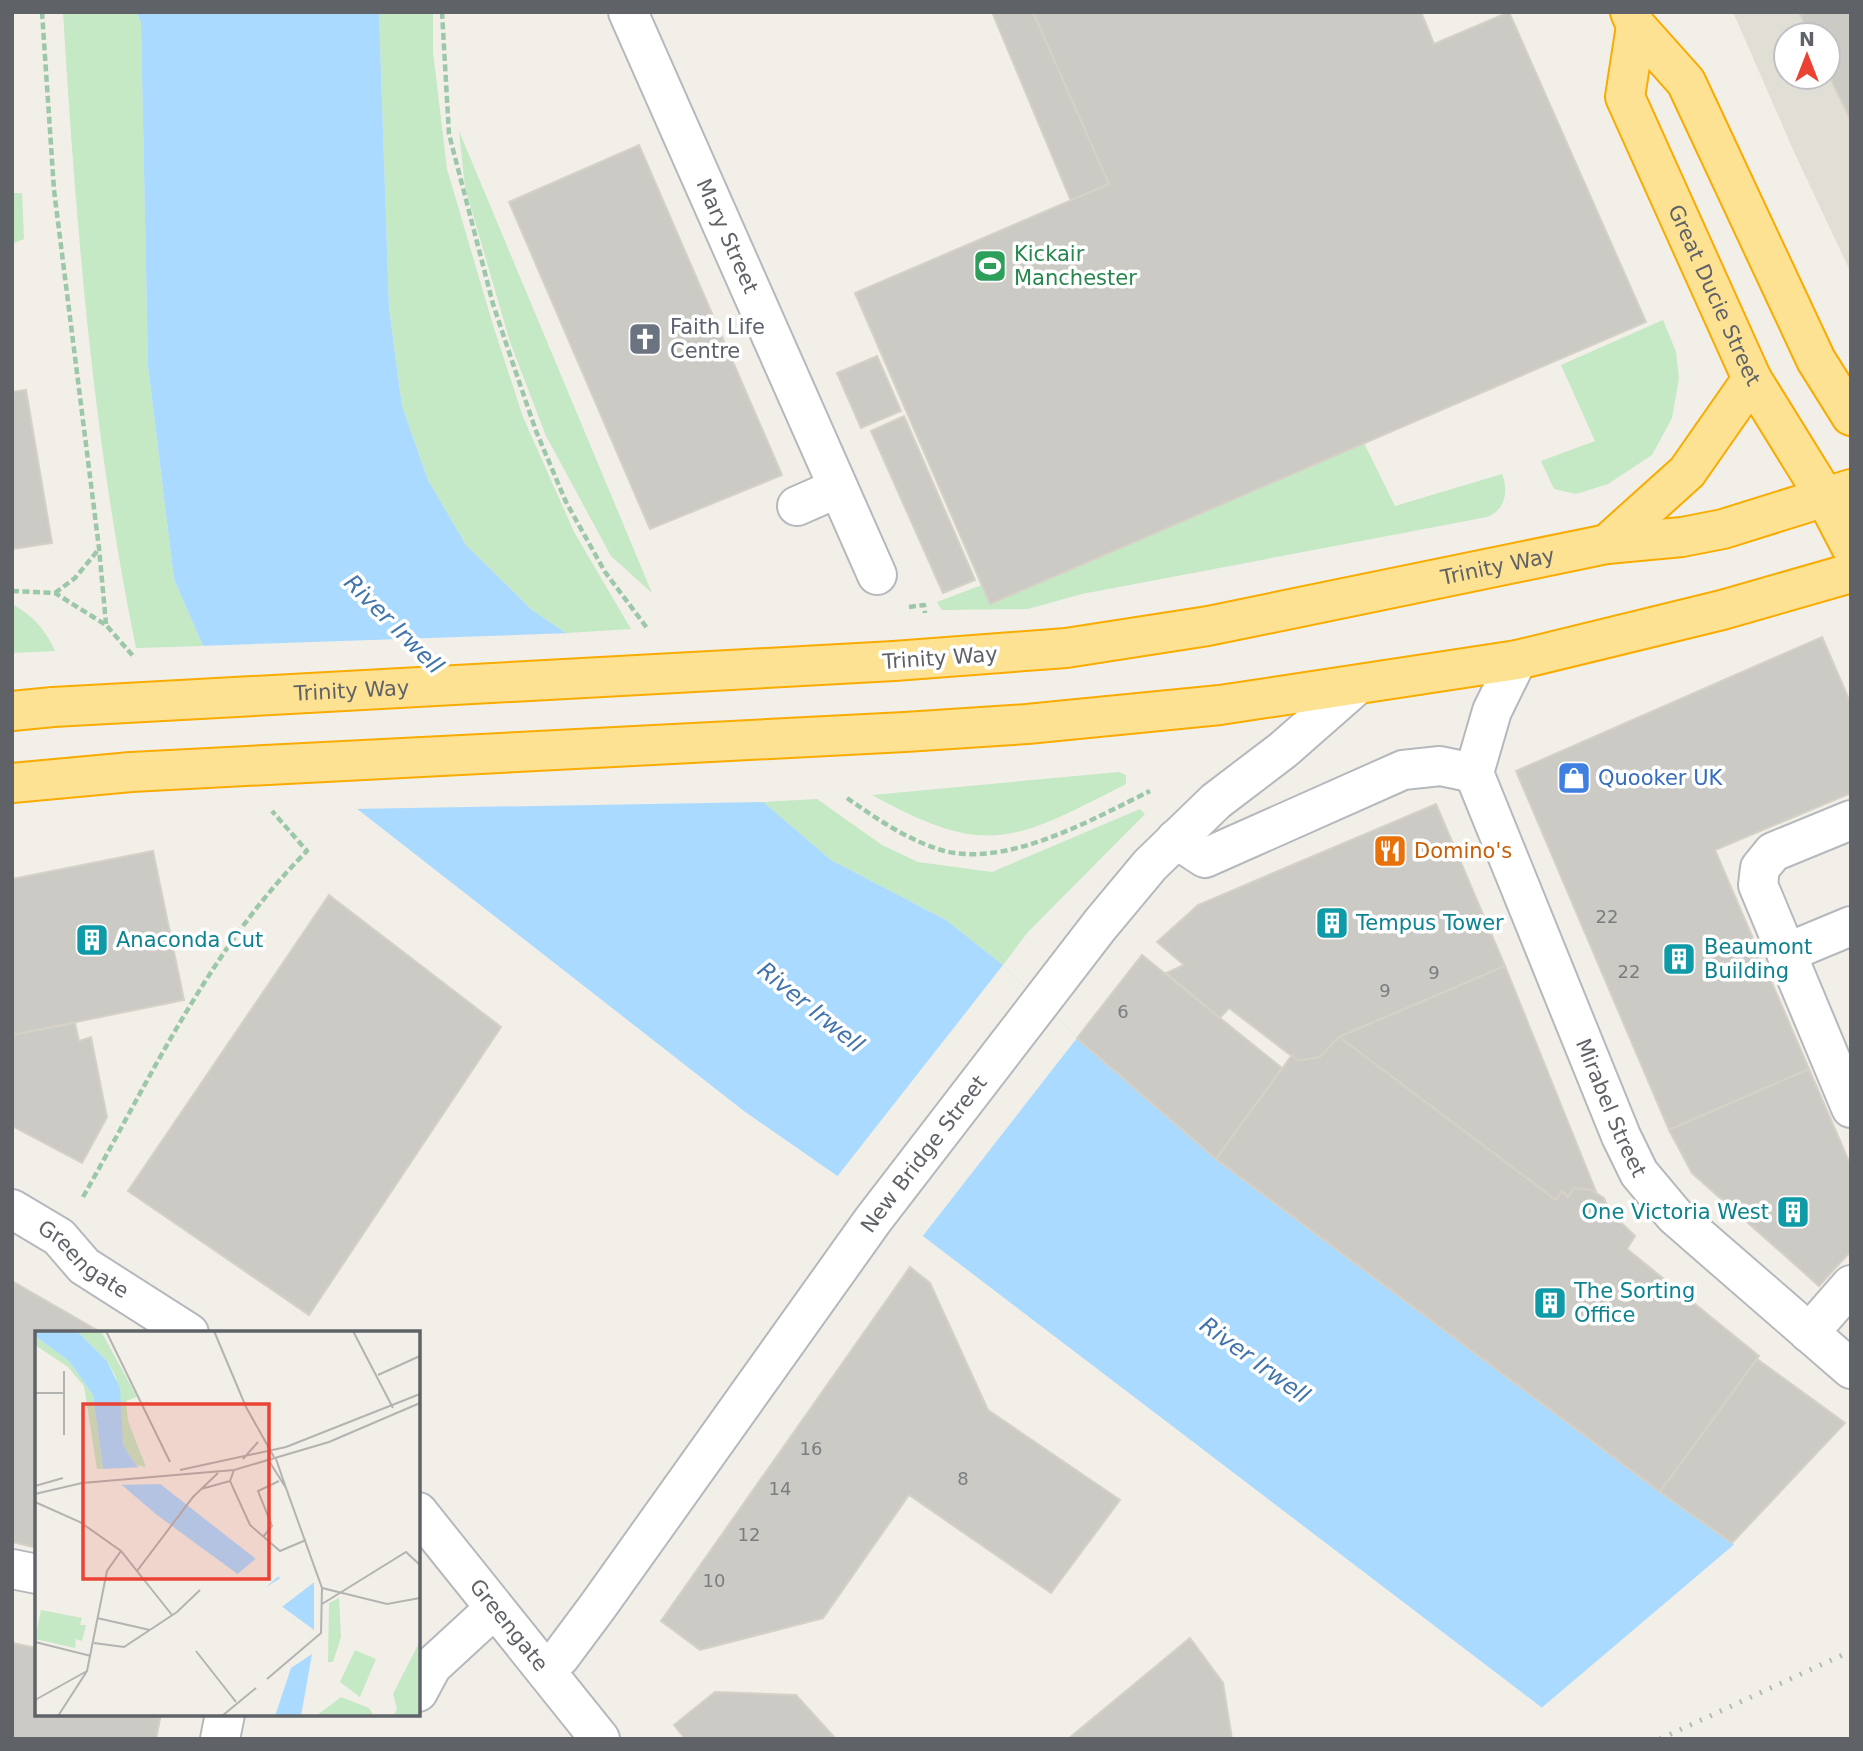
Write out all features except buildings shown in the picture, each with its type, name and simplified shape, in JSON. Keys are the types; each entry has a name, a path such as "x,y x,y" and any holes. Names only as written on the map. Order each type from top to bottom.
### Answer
{"highway":[{"name":"Great Ducie Street","path":"1633,19 1625,97 1752,379 1838,493 1851,547"},
{"name":"Great Ducie Street","path":"1633,19 1686,82 1816,360 1851,416"},
{"path":"1607,544 1687,472 1752,379"},
{"name":"Trinity Way","path":"12,711 894,661 1066,648 1209,626 1607,544 1723,530 1838,493"},
{"path":"12,783 131,772 905,732 1171,710 1517,660 1722,610 1851,573"}],"street":[{"name":"Mary Street","path":"628,12 877,575"},
{"path":"797,506 838,488"},
{"path":"1176,839 1205,858 1403,770 1440,766 1474,773 1492,711 1517,660"},
{"name":"New Bridge Street","path":"545,1669 559,1657 597,1606 873,1220 1050,988 1150,865 1216,801 1283,750 1357,685"},
{"name":"Mirabel Street","path":"1474,773 1621,1136 1639,1172 1675,1216 1851,1368"},
{"path":"1851,820 1773,852 1760,868 1758,885 1851,1108"},
{"path":"1786,953 1851,926"},
{"name":"Greengate","path":"12,1209 60,1237 84,1266 186,1331"},
{"path":"1809,1333 1851,1285"},
{"name":"Greengate","path":"420,1515 600,1739"},
{"path":"12,1569 35,1574"},
{"path":"420,1688 432,1666 494,1609"},
{"path":"220,1739 225,1716"}],"path":[{"path":"12,591 55,593 106,625 99,548 54,190 42,12"},
{"path":"442,12 449,134 503,337 536,431 566,502 605,572 647,628"},
{"path":"55,593 75,578 99,548"},
{"path":"847,798 907,836 943,850 980,853 1026,846 1150,791"},
{"path":"60,1237 222,954 288,870"}],"shaded area":[{"path":"1733,12 1851,12 1851,273 1795,154"}],"green space":[{"path":"63,12 137,12 141,23 148,366 174,579 203,646 136,648 97,411 80,252"},
{"path":"379,12 433,12 433,52 447,169 493,325 523,417 574,532 631,629 566,633 532,610 466,545 428,480 402,406 389,308"},
{"path":"459,131 652,593 611,556 546,436 510,342 465,187"},
{"path":"12,193 22,193 24,239 12,244"},
{"path":"1663,320 1676,352 1679,378 1672,418 1652,455 1608,484 1576,494 1554,489 1541,461 1595,441 1561,365"},
{"path":"1364,443 1395,506 1502,474 1505,493 1502,505 1487,517 1082,594 1028,609 942,610 937,602 982,585 991,603"},
{"path":"12,604 38,624 55,651 12,653"},
{"path":"1119,772 1126,775 1126,784 1055,819 1001,835 974,835 945,828 872,795"},
{"path":"817,799 882,845 918,862 992,872 1140,809 1145,814 1028,932 1003,965 946,920 831,860 763,802"}],"water":[{"name":"River Irwell","path":"137,12 379,12 389,308 402,406 428,480 466,545 532,610 566,633 831,860 946,920 1003,965 1077,1038 1216,1159 1732,1543 1851,1636 1851,1739 1583,1739 915,1230 744,1111 356,808 203,646 174,579 148,366 141,23"}],"pier":[{"path":"571,633 768,802 352,809 199,646"},
{"path":"1003,965 1077,1038 922,1237 836,1178"},
{"path":"1737,1542 1851,1632 1851,1739 1577,1739 1539,1710"}],"railway":[{"path":"1660,1739 1851,1651"}],"place":[{"name":"Kickair Manchester","path":"990,266"},
{"name":"Faith Life Centre","path":"645,339"},
{"name":"Quooker UK","path":"1574,778"},
{"name":"Domino's","path":"1390,851"},
{"name":"Tempus Tower","path":"1332,923"},
{"name":"Anaconda Cut","path":"92,940"},
{"name":"Beaumont Building","path":"1679,959"},
{"name":"One Victoria West","path":"1793,1212"},
{"name":"The Sorting Office","path":"1550,1303"}]}
